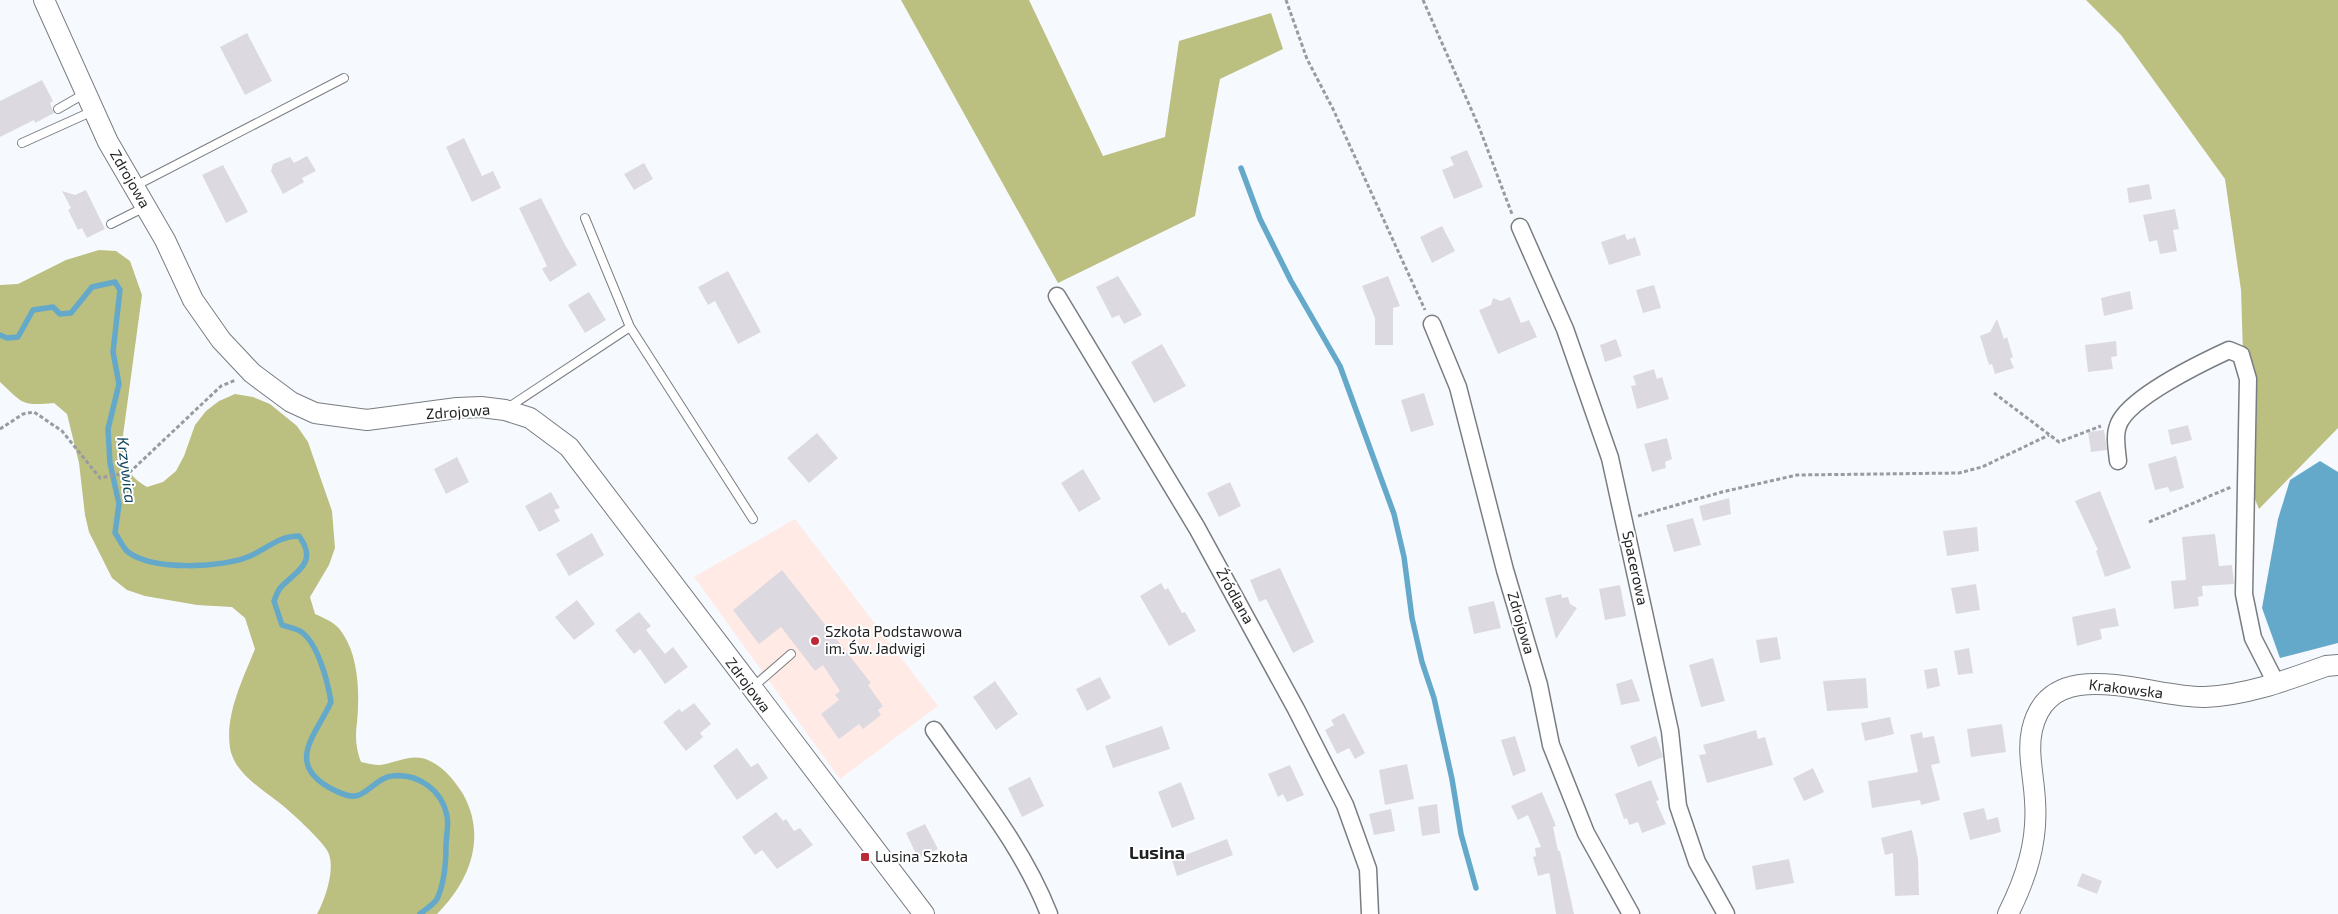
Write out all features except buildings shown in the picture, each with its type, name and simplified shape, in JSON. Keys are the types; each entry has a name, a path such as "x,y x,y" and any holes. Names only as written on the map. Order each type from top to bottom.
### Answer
{"street":[{"name":"Zdrojowa","path":"44,0 108,142 165,240 193,300 221,340 252,373 291,402 315,413 367,420 457,408 481,407 505,410 530,418 569,447 751,689 924,914"},
{"name":"Spacerowa","path":"1520,227 1565,329 1610,458 1670,731 1678,806 1697,862 1726,914"},
{"name":"Źródlana","path":"1057,296 1197,528 1345,805 1368,869 1370,914"},
{"name":"Zdrojowa","path":"1432,324 1458,387 1506,570 1539,685 1551,745 1586,833 1631,914"},
{"path":"2118,461 2117,427 2122,418 2143,398 2204,362 2229,350 2241,355 2248,379 2244,594 2253,638 2276,684"},
{"name":"Krakowska","path":"2008,914 2021,888 2035,835 2035,802 2030,747 2036,720 2049,698 2060,689 2074,684 2105,684 2168,694 2203,697 2237,695 2276,684 2326,666 2338,665"},
{"path":"934,730 1015,847 1030,873 1049,914"}],"lane":[{"path":"134,186 344,78"},
{"path":"58,109 86,93"},
{"path":"22,143 94,111"},
{"path":"111,224 145,206"},
{"path":"584,218 630,327 753,519"},
{"path":"505,410 630,327"},
{"path":"751,689 791,654"}],"path":[{"path":"1286,0 1308,59 1334,109 1432,324"},
{"path":"1423,0 1479,127 1512,214 1520,227"},
{"path":"0,429 23,414 34,412 62,431 100,478 130,472 221,386 252,373"},
{"path":"1994,393 2059,442 2122,418"},
{"path":"1624,520 1722,492 1797,475 1959,473 1982,466 2049,435"},
{"path":"2149,522 2247,480"}],"shaded area":[{"name":"Szkoła Podstawowa im. Św. Jadwigi","path":"795,519 938,706 840,779 694,577"}],"green space":[{"path":"901,0 1029,0 1103,156 1165,137 1179,41 1271,13 1283,49 1220,79 1195,216 1058,283"},
{"path":"2086,0 2338,0 2338,428 2259,509 2247,480 2241,290 2225,179 2121,35"},
{"path":"99,250 116,251 130,261 142,295 122,443 128,469 140,483 147,487 163,482 176,471 184,456 195,425 206,411 219,401 235,394 253,397 270,404 297,426 308,442 332,511 335,548 329,565 310,597 315,614 331,622 341,630 354,659 358,696 356,739 361,762 380,765 410,758 428,760 439,766 452,779 463,794 470,810 474,826 471,858 466,873 458,887 437,914 317,914 326,892 330,875 331,866 328,852 297,818 248,778 232,757 229,735 230,722 240,685 255,649 245,618 232,607 197,605 145,596 127,590 112,578 89,532 85,515 79,463 67,414 54,403 34,404 23,402 0,382 0,285 18,284 66,260"}],"water":[{"path":"2320,461 2338,472 2338,643 2280,658 2262,608 2278,519 2290,480"}],"waterway":[{"path":"1241,168 1260,219 1291,281 1340,366 1394,514 1404,557 1412,618 1422,662 1434,698 1452,779 1461,834 1476,888"},
{"name":"Krzywica","path":"0,335 7,338 18,337 33,310 53,307 60,314 71,313 92,287 115,282 120,290 113,352 119,384 108,429 110,463 119,504 115,533 126,550 139,558 170,565 188,566 238,560 250,556 279,540 299,536 307,553 304,565 280,588 274,601 282,625 300,631 312,644 325,674 330,694 331,702 308,748 307,759 309,769 330,788 348,796 356,796 363,793 387,777 402,776 420,780 440,798 448,820 444,873 437,899 420,914"}],"place":[{"name":"Szkoła Podstawowa im. Św. Jadwigi","path":"815,641"},
{"name":"Lusina Szkoła","path":"865,857"}],"district":[{"name":"Lusina","path":"1157,853"}]}
